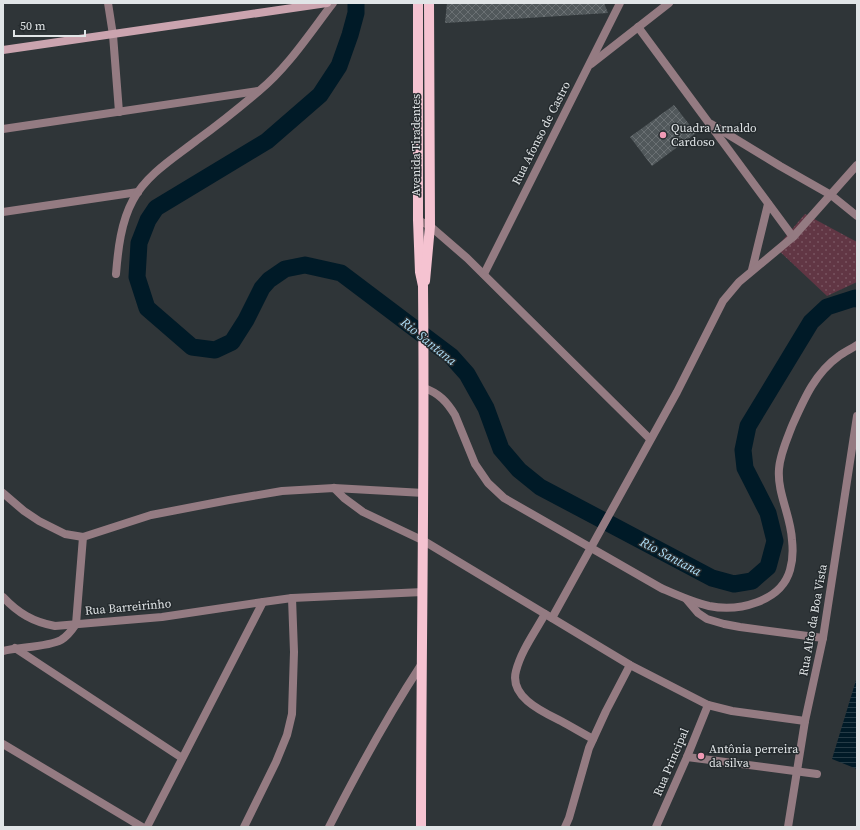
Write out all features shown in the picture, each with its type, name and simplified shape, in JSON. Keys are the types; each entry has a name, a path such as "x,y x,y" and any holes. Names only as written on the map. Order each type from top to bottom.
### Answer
{"main road":[{"path":"3,50 327,3"},
{"path":"418,3 418,220 420,272 423,286 424,328 424,541 421,665 421,827"},
{"name":"Avenida Tiradentes","path":"423,286 427,265 430,226 429,3"}],"street":[{"path":"108,3 113,34 119,112"},
{"path":"116,274 119,248 125,221 132,200 148,179 259,91 280,70 333,3"},
{"name":"Rua Afonso de Castro","path":"484,274 620,3"},
{"path":"589,66 669,3"},
{"path":"638,27 793,237"},
{"path":"3,129 259,91"},
{"path":"706,120 830,195 857,216"},
{"path":"552,618 592,548 723,302 731,290 752,270 793,237 857,165"},
{"path":"3,212 138,192"},
{"path":"752,270 768,204"},
{"path":"418,220 430,226 484,274 650,439"},
{"path":"424,388 435,392 450,408 455,415 475,464 488,483 504,498 661,588 687,600 710,606 732,607 750,605 766,599 781,586 790,571 792,538 778,469 782,453 802,404 816,378 839,356 857,345"},
{"name":"Rua Alto da Boa Vista","path":"788,827 805,721 823,638 857,416"},
{"path":"3,493 24,511 39,521 65,534 83,537 150,515 282,491 334,488 424,493"},
{"path":"334,488 344,498 363,512 424,541 630,665 708,705 732,711 805,721"},
{"path":"3,651 61,640 70,634 76,624 83,537"},
{"name":"Rua Barreirinho","path":"3,597 18,612 42,624 55,626 162,617 292,598 423,592"},
{"path":"244,827 276,762 287,735 292,714 294,659 292,598"},
{"path":"687,600 698,614 707,619 724,624 823,638"},
{"path":"147,827 263,602"},
{"path":"544,614 515,672 515,681 518,690 525,699 534,706 593,739"},
{"path":"15,648 182,758"},
{"path":"328,827 369,749 421,665"},
{"path":"565,827 569,818 589,748 606,710 630,665"},
{"name":"Rua Principal","path":"656,827 688,757 708,705"},
{"path":"3,744 142,827"},
{"path":"688,757 817,774"}],"shaded area":[{"path":"805,214 857,242 857,282 827,296 776,248"}],"water":[{"path":"857,677 857,769 832,759"}],"building":[{"path":"447,3 604,3 608,13 445,23"},
{"name":"Quadra Arnaldo Cardoso","path":"674,105 696,133 652,166 630,137"}],"waterway":[{"name":"Rio Santana","path":"356,3 356,13 339,66 320,95 267,141 156,208 148,220 139,243 137,277 147,308 192,347 215,350 232,342 246,320 262,288 269,280 285,269 305,265 341,273 451,356 467,374 486,408 501,449 519,470 540,487 712,578 734,584 752,581 768,567 775,541 768,513 745,468 743,450 748,426 811,322 827,307 855,298 857,299"}],"place":[{"name":"Quadra Arnaldo Cardoso","path":"663,135"},
{"name":"Antônia perreira da silva","path":"701,756"}]}
